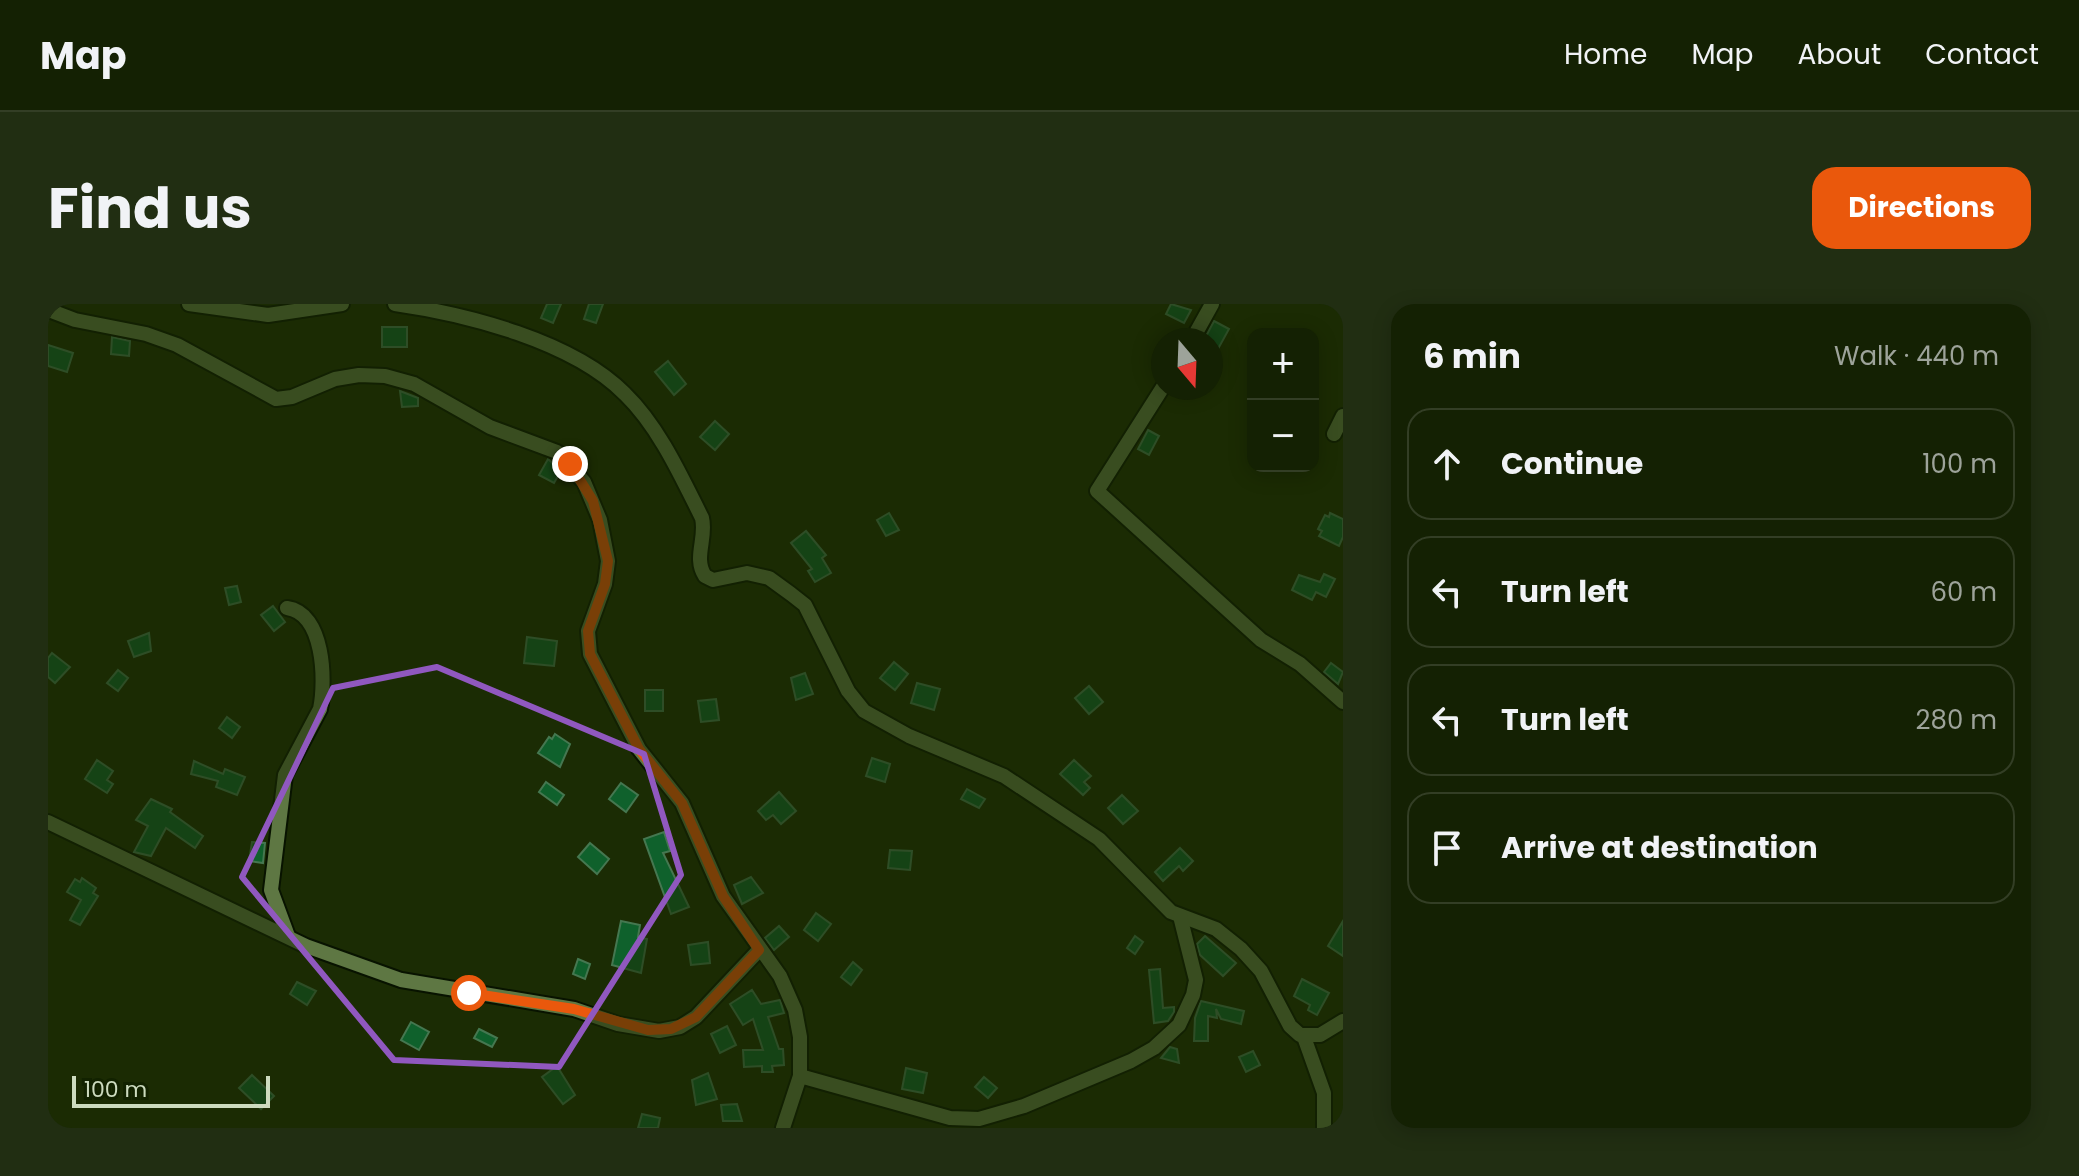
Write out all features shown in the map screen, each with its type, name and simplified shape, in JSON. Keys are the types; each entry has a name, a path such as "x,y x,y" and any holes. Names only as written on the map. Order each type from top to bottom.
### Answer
{"street":[{"path":"189,304 268,315 342,304"},
{"path":"395,304 527,337 610,380 643,415 702,518 705,537 699,558 705,576 713,580 747,573 769,578 805,605 848,691 864,711 909,736 1004,776 1058,809 1111,848 1164,906 1180,916 1216,929 1241,949 1267,980 1290,1026 1304,1037 1324,1093 1324,1128"},
{"path":"1199,328 1212,304"},
{"path":"48,306 54,312 75,320 146,334 177,345 276,399 292,397 335,379 359,375 385,376 414,384 490,427 557,452 570,464 593,501 608,561 605,584 588,631 590,654 639,749 682,803 723,896 780,976 795,1010 800,1037 800,1076 783,1128"},
{"path":"1155,400 1097,491 1261,640 1300,664 1343,702"},
{"path":"1334,434 1343,416"},
{"path":"287,608 300,610 309,619 317,641 323,697 320,709 285,775 271,890 288,936"},
{"path":"48,822 351,963 401,980 574,1009 618,1024 659,1031 680,1027 696,1017 759,950"},
{"path":"800,1076 938,1122 979,1119 1024,1106 1154,1048 1179,1025 1195,988 1195,971 1180,927 1180,916"},
{"path":"1304,1037 1320,1035 1343,1021"}],"highlighted area":[{"path":"437,667 644,754 681,875 559,1067 394,1060 242,877 333,688"}],"building":[{"path":"547,304 561,304 553,323 541,318"},
{"path":"589,304 603,304 596,323 584,319"},
{"path":"1171,304 1191,310 1184,323 1166,314"},
{"path":"1214,321 1229,329 1223,340 1223,328 1210,328"},
{"path":"382,327 407,327 407,347 382,347"},
{"path":"112,337 130,341 129,356 111,354"},
{"path":"48,345 73,353 67,372 48,366"},
{"path":"668,361 686,384 674,395 655,372"},
{"path":"400,391 418,398 418,406 402,407"},
{"path":"715,421 729,434 715,450 700,437"},
{"path":"1148,430 1159,436 1149,455 1138,449"},
{"path":"548,459 561,471 554,483 539,475"},
{"path":"889,513 899,530 886,536 877,520"},
{"path":"1330,513 1343,519 1343,537 1339,546 1319,536 1322,531 1318,529 1325,515 1329,517"},
{"path":"806,531 826,555 822,558 831,573 815,582 808,571 812,569 791,543"},
{"path":"1324,574 1335,579 1326,597 1316,592 1312,600 1292,590 1299,575 1320,582"},
{"path":"237,586 241,602 229,605 225,588"},
{"path":"273,606 285,622 274,631 261,615"},
{"path":"149,633 151,651 134,657 128,641"},
{"path":"527,637 557,641 554,666 524,663"},
{"path":"52,653 70,667 55,683 48,677 48,658"},
{"path":"894,662 908,674 895,690 880,678"},
{"path":"1331,663 1343,672 1338,684 1324,672"},
{"path":"118,670 128,678 118,691 107,683"},
{"path":"805,673 813,694 796,700 791,678"},
{"path":"917,683 940,689 934,710 911,703"},
{"path":"1089,686 1103,702 1089,714 1075,698"},
{"path":"645,690 663,690 663,711 645,711"},
{"path":"716,699 719,720 701,722 698,701"},
{"path":"227,717 240,727 232,738 219,728"},
{"path":"555,734 570,744 560,767 538,753 549,737 552,739"},
{"path":"872,758 890,764 885,782 866,776"},
{"path":"97,760 113,771 107,780 113,784 107,793 85,779"},
{"path":"1074,760 1091,776 1084,782 1090,788 1083,795 1060,774"},
{"path":"194,761 223,774 225,769 245,777 237,795 216,787 218,781 191,774"},
{"path":"546,782 564,795 557,805 539,792"},
{"path":"621,783 638,795 626,812 609,799"},
{"path":"967,789 985,799 979,808 961,799"},
{"path":"779,792 796,811 781,824 773,815 766,820 758,811"},
{"path":"1122,795 1138,811 1123,824 1108,808"},
{"path":"151,799 172,809 170,812 203,836 195,848 166,828 151,856 134,852 148,826 136,820"},
{"path":"664,832 670,851 663,853 689,907 671,914 644,839"},
{"path":"252,842 265,843 263,863 249,861"},
{"path":"590,843 609,859 597,874 578,857"},
{"path":"1180,848 1193,861 1183,871 1179,866 1163,881 1155,872"},
{"path":"890,850 912,851 910,870 888,868"},
{"path":"751,877 763,893 742,904 734,885"},
{"path":"82,878 96,888 93,893 98,896 80,925 70,920 81,900 67,892 75,879 80,882"},
{"path":"816,913 831,924 818,941 804,930"},
{"path":"621,921 640,925 638,937 647,939 641,973 612,965"},
{"path":"1343,921 1343,956 1328,946"},
{"path":"779,926 789,937 774,950 765,938"},
{"path":"1135,936 1143,942 1135,954 1127,948"},
{"path":"1205,936 1236,963 1223,976 1200,955 1197,944"},
{"path":"708,942 710,963 691,965 688,945"},
{"path":"578,959 590,964 585,979 573,974"},
{"path":"853,962 862,970 851,985 841,977"},
{"path":"1160,969 1163,1008 1174,1007 1174,1012 1168,1021 1154,1023 1149,970"},
{"path":"1302,979 1329,993 1317,1015 1308,1010 1310,1005 1294,996"},
{"path":"297,982 316,991 307,1005 290,994"},
{"path":"752,990 761,1004 780,1000 784,1013 768,1017 779,1049 783,1049 784,1065 772,1066 773,1072 762,1072 762,1066 744,1067 743,1050 763,1050 753,1019 743,1025 730,1004"},
{"path":"1201,1001 1244,1011 1241,1024 1221,1019 1216,1009 1217,1018 1208,1016 1208,1041 1194,1041 1195,1018"},
{"path":"411,1022 429,1032 419,1050 401,1040"},
{"path":"727,1026 736,1045 720,1053 711,1034"},
{"path":"479,1029 497,1038 492,1047 474,1038"},
{"path":"1170,1047 1177,1049 1179,1063 1161,1058"},
{"path":"1253,1051 1260,1065 1246,1072 1239,1057"},
{"path":"557,1066 575,1095 563,1104 542,1077"},
{"path":"906,1068 927,1073 923,1093 902,1089"},
{"path":"708,1073 717,1099 696,1105 692,1080"},
{"path":"252,1075 274,1096 261,1109 239,1088"},
{"path":"984,1077 997,1088 988,1098 975,1087"},
{"path":"737,1104 742,1121 723,1121 721,1105"},
{"path":"642,1114 660,1118 658,1128 638,1128"}],"route":[{"path":"469,993 574,1009 618,1024 659,1031 680,1027 696,1017 759,950 723,896 682,803 639,749 590,654 588,631 605,584 608,561 593,501 570,464"}]}
